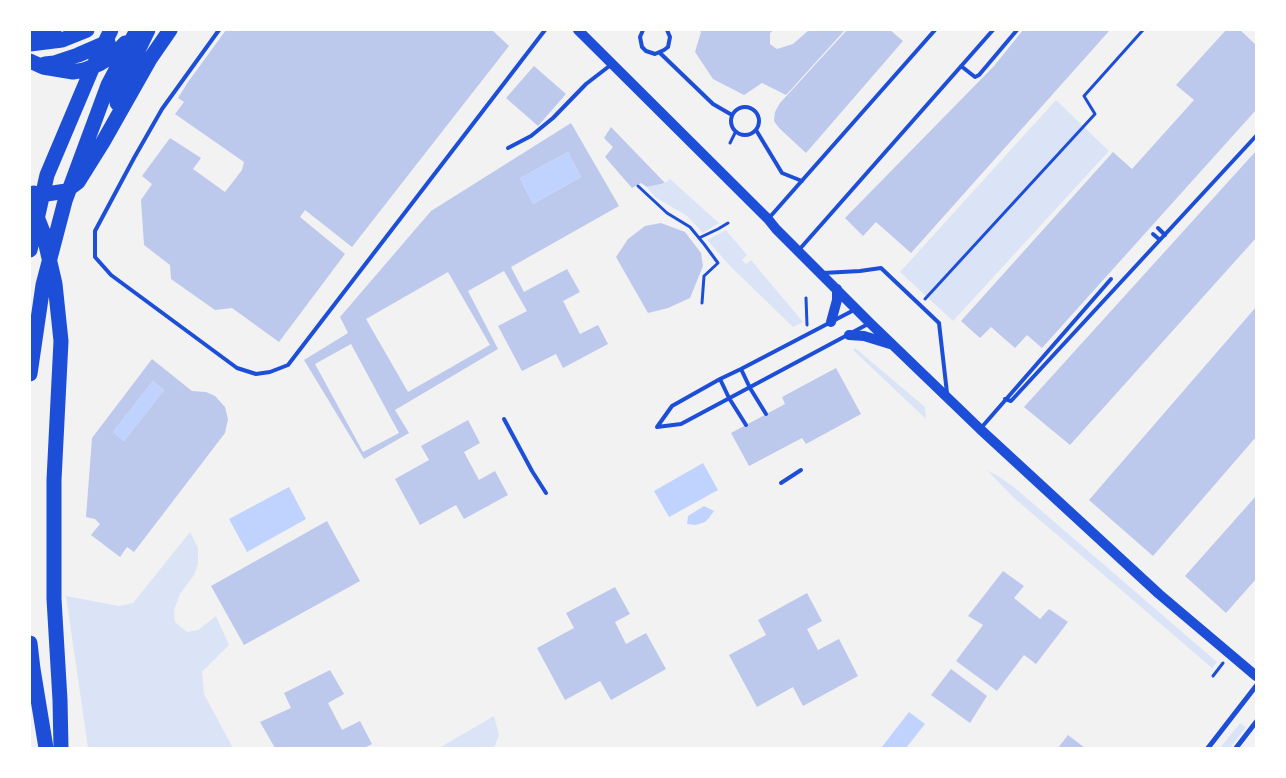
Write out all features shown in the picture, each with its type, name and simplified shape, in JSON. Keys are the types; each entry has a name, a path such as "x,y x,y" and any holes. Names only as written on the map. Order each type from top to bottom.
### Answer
{"highway":[{"path":"30,30 42,35 60,35 72,30"},
{"path":"30,44 62,40 87,30"},
{"path":"30,250 47,175 91,71 111,30"},
{"path":"30,63 54,62 78,55 130,30"},
{"path":"30,374 43,285 65,201 108,85 137,30"},
{"path":"103,142 130,67 148,30"},
{"path":"30,192 40,194 66,190 78,182 150,59 170,30"},
{"path":"30,199 43,232 55,284 61,341 54,480 54,599 61,748"},
{"path":"30,643 46,748"}],"main road":[{"path":"581,31 893,346 1159,594 1256,676"},
{"path":"831,322 837,300 837,289"},
{"path":"849,335 864,336 893,346"}],"street":[{"path":"1208,748 1256,686"},
{"path":"1236,748 1256,722"}],"lane":[{"path":"219,30 162,109 134,158 95,231 95,258 111,275 237,368 256,374 270,372 288,365 545,30"},
{"path":"641,31 640,42 646,51 655,54 664,50 670,42 667,30"},
{"path":"768,219 934,30"},
{"path":"798,250 993,30"},
{"path":"961,66 975,77 1017,30"},
{"path":"660,53 713,104 732,115"},
{"path":"508,148 531,136 553,118 586,84 612,64"},
{"path":"743,107 752,109 756,112 759,121 756,130 748,135 735,133 730,124 732,115 734,111 743,107"},
{"path":"756,130 782,173 802,181"},
{"path":"1005,399 1011,401 1256,136"},
{"path":"1158,228 1165,235"},
{"path":"1153,234 1160,240"},
{"path":"821,273 881,268 939,323 948,398"},
{"path":"980,428 1110,279"},
{"path":"856,309 672,406 657,427 681,424 870,323"},
{"path":"742,369 750,388 766,414"},
{"path":"720,379 746,426"},
{"path":"504,419 546,493"},
{"path":"781,483 801,470"}],"path":[{"path":"920,305 1095,114 1084,96 1143,30"},
{"path":"730,143 735,133"},
{"path":"638,186 667,213 690,227 718,263 704,276 702,303"},
{"path":"699,238 728,222"},
{"path":"806,298 807,325"}],"shaded area":[{"path":"1056,100 1109,151 953,321 900,272"},
{"path":"670,179 719,223 703,233 687,216 655,197 647,187 665,183"},
{"path":"726,230 747,255 742,260 746,264 751,260 803,322 793,327 731,267 707,240"},
{"path":"855,348 925,407 926,419 853,350"},
{"path":"987,470 1015,488 1217,662 1212,668 1013,497"},
{"path":"190,532 198,548 198,564 194,575 180,594 174,610 175,622 187,632 198,630 216,616 229,645 202,672 204,694 233,748 88,748 66,596 119,606 133,603"},
{"path":"494,716 499,735 494,748 439,748"},
{"path":"1240,723 1246,727 1230,748 1220,748"}],"water":[{"path":"568,152 581,177 533,204 520,178"},
{"path":"153,381 164,390 124,441 113,432"},
{"path":"703,463 718,490 669,517 654,491"},
{"path":"289,487 306,519 247,552 229,519"},
{"path":"704,506 714,511 709,518 705,522 696,525 687,524 688,516"},
{"path":"909,712 925,724 906,748 881,748"}],"building":[{"path":"226,30 492,30 509,46 352,247 305,210 300,217 345,254 279,342 232,308 215,310 171,279 170,265 144,245 141,200 152,184 142,176 170,138 201,158 193,169 225,192 242,170 244,162 175,114 184,102 178,98"},
{"path":"699,30 774,30 770,33 770,44 777,49 793,44 809,30 845,30 786,95 762,83 744,95 713,79 695,52 701,32"},
{"path":"847,30 890,30 903,41 806,153 779,128 774,121 775,112 780,103"},
{"path":"1023,30 1110,30 911,253 876,222 863,236 845,218 994,66"},
{"path":"1226,30 1240,30 1256,45 1256,110 1042,348 1027,335 1015,348 991,327 980,338 961,321 1113,152 1132,169 1194,100 1176,85"},
{"path":"534,66 566,94 538,126 506,98"},
{"path":"571,123 619,206 511,267 524,292 567,269 580,292 563,301 580,334 598,325 608,344 563,368 556,354 522,371 498,326 527,311 504,271 468,291 498,349 395,410 409,433 364,459 304,360 348,333 340,317 431,211","holes":["568,152 581,177 533,204 520,178","448,272 490,345 408,392 366,319","351,344 399,433 363,452 315,364"]},
{"path":"611,127 665,183 647,187 641,183 632,188 605,157 613,147 604,138"},
{"path":"1256,151 1256,238 1070,445 1024,407"},
{"path":"661,223 685,232 701,253 703,266 690,298 668,308 648,313 616,257 628,239 645,226"},
{"path":"1256,307 1256,437 1153,556 1089,500"},
{"path":"152,359 192,391 206,392 215,396 225,407 228,419 225,433 134,552 127,547 120,557 91,535 100,524 95,519 86,517 92,438","holes":["153,381 164,390 124,441 113,432"]},
{"path":"836,368 861,414 806,444 802,438 749,466 731,433 785,404 782,397"},
{"path":"468,420 480,443 464,452 479,480 495,471 508,495 464,519 456,505 420,525 395,479 429,460 421,446"},
{"path":"1256,496 1256,579 1226,613 1185,576"},
{"path":"327,521 360,581 244,645 211,586"},
{"path":"1003,571 1024,586 1014,598 1040,619 1049,609 1068,622 1036,664 1024,655 997,691 956,661 983,625 968,616"},
{"path":"615,587 630,614 615,622 626,644 646,633 666,669 611,700 600,681 565,700 537,648 574,628 566,613"},
{"path":"807,593 822,621 807,629 818,650 839,639 858,676 803,706 793,687 757,707 729,655 766,635 758,620"},
{"path":"951,669 987,696 970,723 931,695"},
{"path":"330,670 344,694 328,703 342,730 360,721 372,744 364,748 275,748 260,722 291,708 284,693"},
{"path":"1068,735 1085,748 1058,748"}]}
